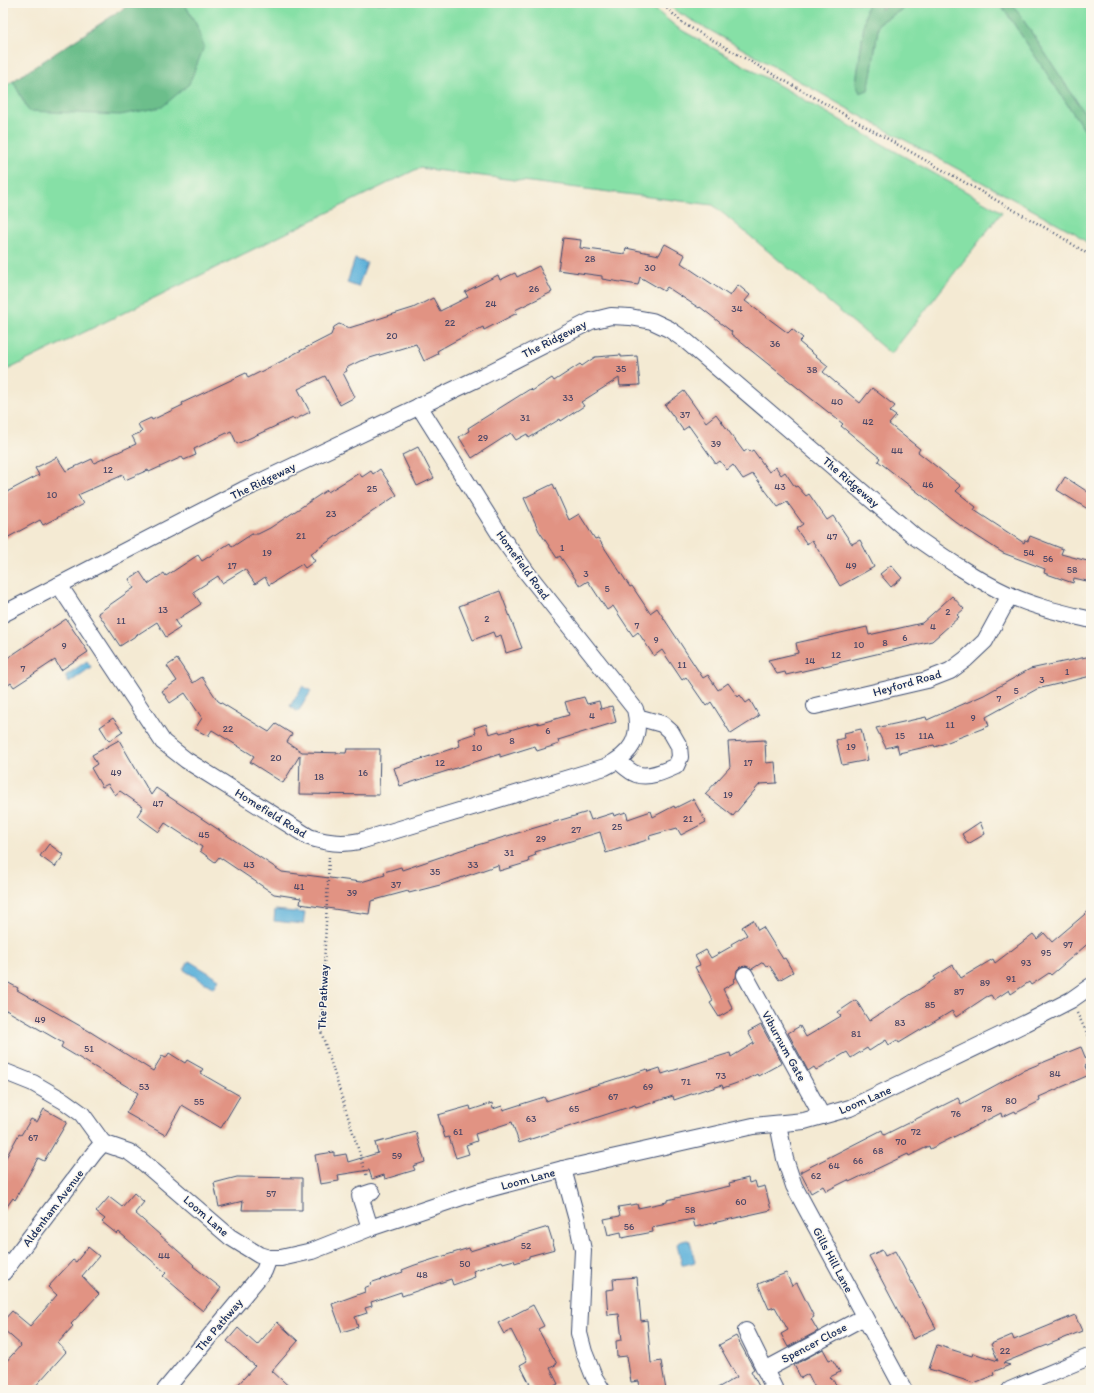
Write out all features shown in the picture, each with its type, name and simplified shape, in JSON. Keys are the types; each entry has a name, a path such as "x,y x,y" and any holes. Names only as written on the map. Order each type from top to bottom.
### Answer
{"street":[{"name":"The Ridgeway","path":"3,614 243,490 419,406 591,321 611,316 630,317 652,321 669,329 686,341 915,537 978,579 1010,595 1048,610 1091,620"},
{"name":"Homefield Road","path":"59,585 152,727 173,750 308,837 330,843 344,844 360,841 605,767 618,761 629,751 635,739 638,728 637,717 629,700 528,574 502,538 419,406"},
{"name":"Heyford Road","path":"815,706 927,680 950,671 966,659 985,641 1010,595"},
{"path":"618,761 636,774 646,775 660,773 676,766 680,757 678,746 671,732 662,724 637,717"},
{"name":"Viburnum Gate","path":"745,975 822,1116"},
{"name":"Loom Lane","path":"103,1143 128,1152 144,1163 230,1237 246,1248 269,1258 281,1258 312,1251 370,1228 477,1192 563,1169 752,1126 804,1121 850,1108 1071,1000 1091,986"},
{"path":"3,1070 33,1083 64,1101 82,1114 103,1143"},
{"name":"Gills Hill Lane","path":"778,1124 784,1159 794,1186 904,1390"},
{"name":"Aldenham Avenue","path":"3,1273 103,1143"},
{"path":"563,1169 577,1220 583,1250 578,1333 589,1364 602,1390"},
{"path":"370,1228 360,1196 372,1192"},
{"name":"The Pathway","path":"164,1390 264,1271 269,1258"},
{"name":"Spencer Close","path":"765,1370 864,1317"},
{"path":"746,1331 775,1390"},
{"path":"1010,1390 1091,1356"}],"path":[{"path":"661,3 684,24 1058,235 1091,256"},
{"name":"The Pathway","path":"330,843 321,1032 372,1192"},
{"path":"1071,1000 1091,1041"}],"green space":[{"path":"132,3 184,3 197,26 204,47 189,84 162,107 120,115 29,111 13,81"},
{"path":"184,3 647,3 678,28 1002,212 891,354 713,205 419,168 3,372 3,88 13,81 29,111 197,26"},
{"path":"668,3 867,3 856,84 871,76 879,23 913,3 1000,3 1091,140 1091,246 1075,233 857,114 676,11"},
{"path":"867,3 882,3 881,9 892,3 913,3 879,23 868,90 860,93 856,84"},
{"path":"1000,3 1012,3 1091,123 1091,140"},
{"path":"1012,3 1091,3 1091,123"}],"water":[{"path":"355,259 367,263 358,287 347,283"},
{"path":"87,661 91,667 69,683 65,676"},
{"path":"303,686 311,691 298,712 290,706"},
{"path":"275,910 305,913 303,924 274,921"},
{"path":"189,961 219,979 214,988 184,970"},
{"path":"687,1240 690,1241 695,1262 682,1265 677,1244"}],"building":[{"path":"563,238 581,240 580,248 625,254 626,248 659,255 665,244 685,255 681,263 730,296 738,285 750,295 745,301 788,333 792,329 803,338 799,342 828,366 823,372 860,403 872,388 895,406 890,412 896,416 889,424 920,449 918,452 961,486 956,491 976,507 974,510 1024,543 1025,540 1028,541 1030,536 1063,549 1061,554 1091,562 1091,582 1074,578 1073,583 1044,573 1045,569 1003,553 961,526 878,461 880,458 841,426 843,424 731,334 732,332 700,307 699,308 667,287 664,291 640,277 638,285 602,279 602,276 558,270"},
{"path":"539,266 552,292 515,310 517,313 484,330 483,327 455,341 437,351 438,354 424,361 416,344 360,361 346,368 347,371 343,373 355,397 340,405 325,376 298,389 310,412 294,420 293,418 237,444 231,431 194,449 196,455 184,460 182,457 149,472 148,470 125,480 123,475 78,495 83,504 43,525 40,520 3,540 3,494 39,475 35,468 57,457 66,471 92,459 94,463 136,444 132,436 142,432 138,424 151,418 152,420 183,405 182,403 246,373 248,378 331,335 334,327 339,324 349,328 413,308 433,298 440,311 468,297 465,292 498,275 500,280 515,273 517,277"},
{"path":"621,355 621,357 637,356 640,385 620,386 619,378 581,402 584,406 561,421 560,419 529,438 527,434 516,440 511,433 472,458 459,437 469,431 468,428 530,389 532,391 552,378 554,381 580,364 582,366 595,357"},
{"path":"684,391 706,422 716,414 744,452 748,449 750,452 753,450 769,472 776,467 781,475 785,472 795,487 797,486 806,496 809,494 827,520 833,516 852,544 860,540 874,567 840,586 812,540 807,544 796,529 803,524 787,502 778,507 753,474 743,479 733,465 727,470 720,461 716,464 689,426 683,430 665,405"},
{"path":"418,447 434,478 417,486 402,455"},
{"path":"380,469 397,495 310,554 315,561 305,568 302,564 269,585 265,577 255,584 245,569 222,583 218,576 193,592 201,604 175,621 180,628 166,637 157,622 120,646 98,613 134,588 129,579 140,572 148,584 164,573 166,576 198,555 202,561 230,543 232,547 252,534 258,534 270,528 327,490 328,492 359,473 362,477 371,471 373,474"},
{"path":"1065,477 1091,494 1091,511 1057,490"},
{"path":"553,484 569,520 579,514 595,539 598,538 630,587 632,586 650,613 657,608 703,678 708,675 718,690 728,683 738,697 740,695 746,703 750,700 759,716 731,734 711,702 706,706 686,677 682,680 662,650 654,656 638,632 633,636 613,606 607,610 588,581 580,586 560,556 557,558 539,531 524,498"},
{"path":"891,565 902,578 891,587 880,574"},
{"path":"500,591 522,648 506,653 501,635 495,637 493,632 473,640 459,606"},
{"path":"952,596 964,609 957,615 959,617 932,641 786,675 785,672 777,674 768,660 798,653 796,643 867,627 869,635 922,623"},
{"path":"66,619 88,652 61,670 55,660 14,687 11,683 3,689 3,661"},
{"path":"1091,656 1091,676 1037,689 986,717 989,726 935,747 934,745 899,753 897,745 886,748 876,728 926,717 927,720 984,695 1030,669"},
{"path":"177,659 193,683 202,677 218,701 269,732 276,724 292,734 287,742 302,752 346,753 347,749 380,749 379,795 299,794 300,755 283,783 250,762 254,756 212,730 208,736 195,729 202,718 185,693 170,703 162,691 177,681 167,666"},
{"path":"584,697 587,704 599,701 601,709 612,706 616,722 558,740 559,744 537,751 535,746 500,757 500,754 400,786 394,768 460,746 458,739 476,733 474,728 486,724 489,734 499,731 500,733 538,722 538,724 569,715 565,702"},
{"path":"113,718 123,732 109,741 100,727"},
{"path":"861,729 868,760 842,765 836,740 845,738 844,733"},
{"path":"119,740 151,795 156,788 282,872 361,882 385,875 384,872 401,867 402,870 464,849 588,812 591,820 613,813 614,816 626,812 628,819 651,811 653,817 674,806 675,808 693,799 706,822 681,835 677,828 649,836 650,839 606,853 600,832 535,852 536,855 528,858 529,862 499,871 498,865 440,885 409,893 408,891 371,901 369,914 354,912 300,904 301,898 274,894 219,857 215,862 200,851 202,847 165,823 159,832 137,816 143,807 120,791 115,795 108,784 102,787 91,768 97,764 92,755"},
{"path":"765,740 766,763 775,762 777,783 760,784 733,816 705,794 730,767 728,742"},
{"path":"980,822 985,834 968,844 962,834"},
{"path":"49,844 64,855 55,867 40,856"},
{"path":"1091,909 1091,941 1051,975 1049,973 1031,985 1029,982 1011,994 1009,990 994,1000 991,995 986,997 956,1017 952,1011 899,1043 897,1040 889,1045 886,1040 869,1051 867,1048 851,1058 847,1052 816,1070 814,1067 808,1071 788,1033 800,1026 806,1037 841,1016 838,1012 856,1000 869,1021 935,979 934,977 953,965 961,978 993,959 995,963 1033,934 1037,939 1044,933 1052,942"},
{"path":"753,920 758,930 763,927 793,972 779,980 769,965 766,966 763,962 752,969 746,966 740,967 737,970 736,978 734,979 735,982 723,989 733,1009 719,1017 710,1003 713,1001 695,967 700,965 695,956 706,950 711,958 732,946 731,944 747,935 742,927"},
{"path":"3,980 18,988 17,990 89,1031 153,1071 162,1056 166,1058 169,1053 185,1063 187,1060 203,1069 200,1073 240,1096 221,1128 182,1105 165,1135 126,1113 138,1093 61,1047 63,1043 6,1010 3,1015"},
{"path":"761,1025 782,1063 758,1076 757,1074 723,1088 722,1085 674,1100 673,1096 636,1108 635,1105 519,1143 512,1122 475,1134 477,1141 466,1145 469,1154 456,1158 449,1137 445,1138 438,1115 470,1106 471,1110 492,1103 493,1109 502,1106 503,1110 544,1097 546,1101 647,1069 648,1072 660,1068 662,1074 730,1053 731,1057 754,1043 748,1032"},
{"path":"1081,1047 1088,1064 1085,1066 1089,1075 1039,1097 1040,1101 1016,1113 1015,1111 1002,1117 1001,1113 930,1149 929,1146 909,1156 908,1154 849,1182 848,1180 826,1191 823,1186 811,1193 800,1172 882,1130 884,1135 958,1098 961,1104 1022,1071"},
{"path":"44,1109 67,1122 44,1161 38,1158 15,1200 13,1198 3,1212 3,1163 19,1134 21,1135 31,1119 37,1122"},
{"path":"416,1132 425,1162 413,1166 415,1170 385,1179 384,1175 372,1179 369,1170 338,1175 339,1181 320,1184 315,1155 334,1152 334,1156 346,1154 348,1162 378,1153 375,1143"},
{"path":"237,1177 302,1178 302,1210 242,1210 243,1201 219,1207 214,1183"},
{"path":"748,1178 749,1183 755,1181 757,1188 765,1186 771,1210 695,1227 693,1219 652,1227 653,1232 622,1238 621,1232 608,1235 604,1219 620,1216 618,1207 637,1204 638,1208 667,1202 667,1200 730,1186 729,1183"},
{"path":"134,1193 144,1202 135,1213 194,1265 193,1266 221,1288 203,1311 163,1276 166,1273 119,1232 117,1234 102,1222 105,1219 96,1212 109,1197 122,1207"},
{"path":"548,1227 555,1249 529,1256 529,1258 515,1263 514,1260 503,1263 502,1261 473,1271 475,1277 453,1285 451,1279 402,1296 401,1292 371,1302 372,1306 365,1308 367,1313 355,1317 358,1327 342,1332 332,1304 365,1292 364,1288 371,1285 370,1283 403,1272 402,1270 415,1265 469,1248 470,1251"},
{"path":"88,1247 99,1256 82,1276 99,1294 71,1324 73,1326 58,1343 66,1352 32,1390 3,1390 3,1365 21,1345 3,1329 3,1321 12,1311 30,1326 57,1295 48,1287 73,1260 76,1262"},
{"path":"882,1250 885,1256 895,1251 936,1328 913,1339 869,1256"},
{"path":"786,1273 792,1286 797,1283 814,1317 811,1319 818,1331 788,1347 781,1334 788,1330 775,1307 769,1309 758,1284"},
{"path":"637,1277 641,1321 647,1320 651,1363 661,1361 666,1390 640,1390 639,1381 631,1382 627,1356 617,1357 616,1341 622,1340 619,1314 608,1315 606,1290 614,1289 613,1279"},
{"path":"533,1305 544,1326 538,1329 557,1364 550,1368 558,1384 546,1390 533,1390 520,1365 527,1361 511,1330 504,1334 498,1323"},
{"path":"1075,1315 1082,1331 1003,1363 1010,1365 993,1372 994,1375 974,1383 929,1369 937,1345 972,1356 973,1353 998,1361 991,1344 1012,1335 1014,1340"},
{"path":"277,1322 298,1341 272,1371 293,1390 233,1390 255,1366 227,1341 238,1328 257,1345"},
{"path":"736,1336 754,1369 751,1371 761,1390 714,1390 737,1377 719,1345"},
{"path":"823,1349 829,1360 832,1359 840,1372 830,1377 841,1390 816,1390 808,1374 801,1378 794,1365"}]}
